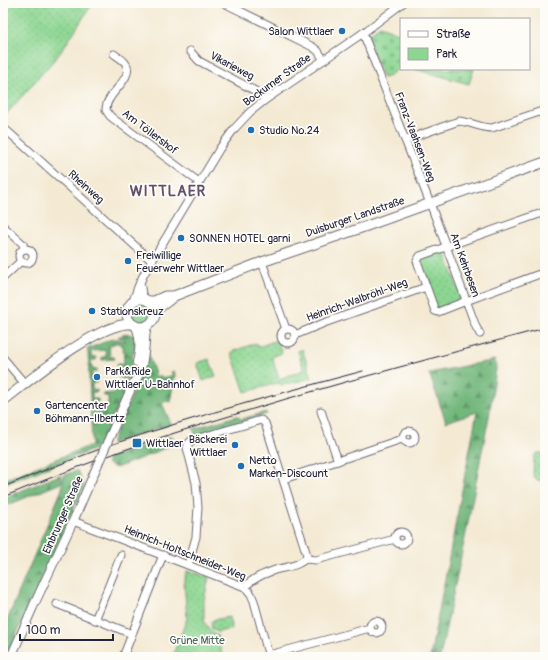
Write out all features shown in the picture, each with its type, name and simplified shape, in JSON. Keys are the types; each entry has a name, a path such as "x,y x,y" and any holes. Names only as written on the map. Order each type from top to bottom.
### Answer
{"main road":[{"name":"Duisburger Landstraße","path":"148,325 154,318 155,312 159,306 174,296 262,262 545,162"},
{"name":"Duisburger Landstraße","path":"133,301 137,299 154,300 165,296 174,296"},
{"path":"147,300 153,305 155,312"},
{"path":"133,301 128,307 127,312 128,317 134,324"},
{"path":"110,328 116,320 127,312"},
{"path":"3,401 67,353 110,328 126,323 143,327 148,325"}],"street":[{"path":"224,3 313,47 318,51 324,60"},
{"name":"Bockumer Straße","path":"133,301 144,274 220,148 235,128 264,100 363,34 404,3"},
{"name":"Franz-Vaahsen-Weg","path":"363,34 430,203"},
{"name":"Vikarieweg","path":"190,51 199,61 261,94 264,100"},
{"name":"Am Töllershof","path":"114,54 125,62 128,66 128,72 107,103 106,110 115,120 199,182"},
{"path":"405,140 459,120 486,128 492,128 545,110"},
{"name":"Rheinweg","path":"5,129 152,261"},
{"name":"Am Kehrbesen","path":"430,203 476,327 480,334"},
{"path":"446,247 545,212"},
{"path":"3,226 23,244 24,249"},
{"name":"Heinrich-Walbröhl-Weg","path":"446,247 418,258 418,264 435,311 438,312 444,310 466,300"},
{"path":"21,261 26,263 28,262 32,259 33,255 31,251 24,249"},
{"path":"21,261 19,253 24,249"},
{"path":"3,278 21,261"},
{"name":"Heinrich-Walbröhl-Weg","path":"262,262 286,330 282,332 281,338 284,342 288,343 294,339 294,335 426,287"},
{"path":"466,300 545,272"},
{"path":"140,282 142,294 147,300"},
{"name":"Einbrunger Straße","path":"134,324 138,335 139,344 138,359 133,379 134,382"},
{"name":"Einbrunger Straße","path":"11,657 32,607 73,521 134,382 138,377 143,357 145,334 148,325"},
{"path":"286,330 292,331 294,335"},
{"path":"3,358 25,384"},
{"path":"321,411 338,461"},
{"path":"188,565 196,537 198,507 196,483 186,448 188,444 190,441 261,420 266,426 284,479 306,552 307,556 305,559"},
{"path":"284,479 402,439"},
{"name":"Heinrich-Holtschneider-Weg","path":"73,521 245,587 254,601 269,656 370,628"},
{"path":"245,587 256,578 275,570 299,563 305,559 316,560 395,539"},
{"path":"95,620 121,555"},
{"path":"123,657 163,556"},
{"path":"57,604 132,634"}],"green space":[{"path":"3,3 93,3 60,53 3,118"},
{"path":"380,26 400,34 400,66 390,76 383,78 367,37"},
{"path":"419,70 474,70 469,84"},
{"path":"442,252 446,254 462,300 437,309 421,265 422,260"},
{"path":"141,302 148,305 151,312 148,319 141,322 134,319 131,312 134,305"},
{"path":"127,333 136,337 136,349 133,353 130,380 121,378 117,375 118,373 122,373 122,366 117,366 117,364 124,363 123,345 113,343 113,345 109,345 110,357 114,357 115,359 102,360 102,357 106,357 106,350 91,351 91,357 96,357 96,360 91,360 92,369 97,369 97,371 92,372 92,381 97,381 97,383 92,383 92,389 97,390 97,392 92,392 92,399 98,399 98,402 92,402 92,409 99,409 99,411 103,411 104,408 108,408 108,396 104,396 103,394 114,393 117,390 118,385 122,382 127,384 100,447 3,485 3,480 92,445 87,349 112,339 125,341 125,339 118,337"},
{"path":"277,340 282,353 272,357 279,379 304,370 298,351 302,349 312,378 282,385 278,383 245,392 231,352 256,343 258,347"},
{"path":"148,354 156,377 160,375 162,379 173,375 171,372 174,371 175,375 170,402 167,401 162,403 171,424 111,443 132,396"},
{"path":"209,359 216,376 203,381 197,363"},
{"path":"495,360 496,369 489,417 440,657 430,657 477,412 446,422 429,373"},
{"path":"266,412 267,414 194,436 195,433 193,429 237,416 241,419"},
{"path":"172,436 175,443 161,450 116,468 106,463 109,458"},
{"path":"537,453 542,453 542,481 537,480 533,475 534,456"},
{"path":"77,470 84,486 6,657 3,657 3,630 62,489 63,476"},
{"path":"60,475 61,483 3,507 3,498"},
{"name":"Grüne Mitte","path":"187,571 209,577 204,600 204,622 214,635 217,635 223,657 172,657 187,619 184,579"},
{"path":"229,617 232,629 217,632 212,629 211,622 213,620"}],"tram line":[{"path":"3,497 94,461 184,430 286,399 545,328"},
{"path":"3,487 102,448 177,423 363,371"}],"place":[{"name":"Salon Wittlaer","path":"342,31"},
{"name":"Studio No.24","path":"251,130"},
{"name":"SONNEN HOTEL garni","path":"181,238"},
{"name":"Freiwillige Feuerwehr Wittlaer","path":"128,261"},
{"name":"Stationskreuz","path":"92,311"},
{"name":"Park&Ride Wittlaer U-Bahnhof","path":"97,377"},
{"name":"Gartencenter Böhmann-Ilbertz","path":"37,411"},
{"name":"Wittlaer","path":"137,443"},
{"name":"Bäckerei Wittlaer","path":"235,445"},
{"name":"Netto Marken-Discount","path":"241,466"}],"district":[{"name":"WITTLAER","path":"168,191"}]}
